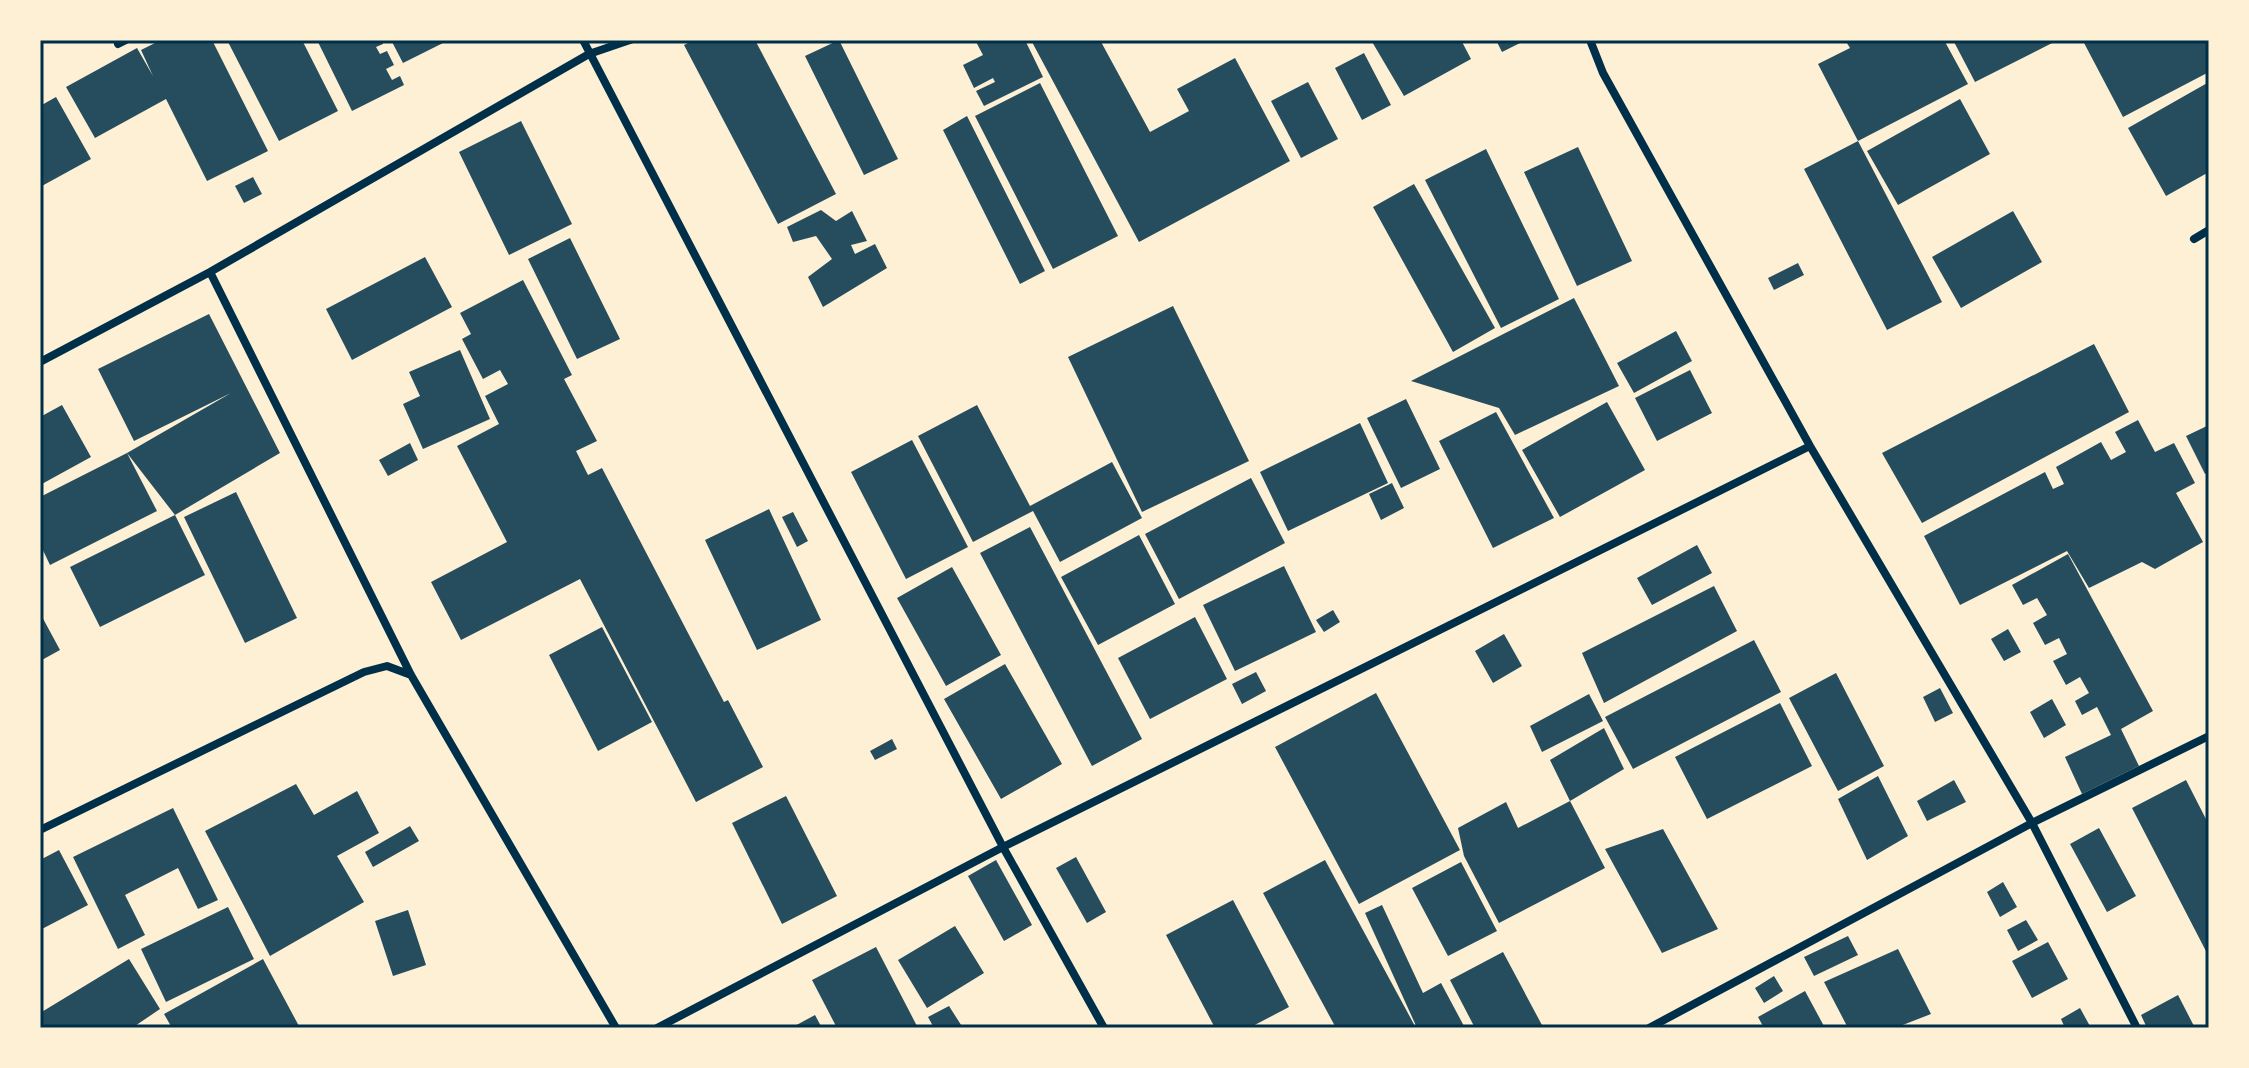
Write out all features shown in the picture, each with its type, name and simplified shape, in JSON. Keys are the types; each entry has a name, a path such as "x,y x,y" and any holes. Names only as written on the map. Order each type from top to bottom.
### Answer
{"street":[{"path":"583,40 1003,847 1104,1028"},
{"path":"40,362 210,272 589,54 630,40"},
{"path":"1590,40 1603,73 1810,446 2032,823 2137,1028"},
{"path":"2194,239 2209,230"},
{"path":"210,272 411,675 616,1028"},
{"path":"657,1028 1003,847 1810,446"},
{"path":"40,830 364,672 387,666 411,675"},
{"path":"1649,1028 2032,823 2209,736"}],"building":[{"path":"161,40 212,40 268,151 207,181 166,99 95,138 66,87 137,48 153,76 141,50"},
{"path":"227,40 302,40 338,111 279,141"},
{"path":"317,40 382,40 383,44 376,47 380,54 387,51 394,65 386,69 392,80 400,76 404,85 352,111"},
{"path":"391,40 449,40 403,63"},
{"path":"694,40 755,40 836,194 778,224 684,45"},
{"path":"839,40 898,159 864,175 805,56"},
{"path":"975,40 1025,40 1043,77 984,106 976,91 995,82 993,78 974,88 963,65 983,55"},
{"path":"1100,40 1150,132 1189,111 1177,89 1235,58 1290,161 1139,242 1032,42"},
{"path":"1371,40 1461,40 1471,59 1404,96"},
{"path":"1496,40 1526,40 1502,52"},
{"path":"1845,40 1944,40 1968,84 1858,141 1818,64 1850,48"},
{"path":"1953,40 2058,40 1975,82"},
{"path":"2205,40 2209,47 2209,72 2123,117 2083,41"},
{"path":"1364,53 1391,105 1362,120 1335,68"},
{"path":"1308,82 1338,139 1301,158 1271,101"},
{"path":"2209,82 2209,172 2166,196 2128,128"},
{"path":"1040,83 1118,236 1053,269 975,116"},
{"path":"56,97 91,159 40,187 40,106"},
{"path":"1960,99 1990,154 1898,205 1867,151"},
{"path":"967,116 1045,271 1020,284 943,130"},
{"path":"521,121 572,224 509,255 459,152"},
{"path":"1858,141 1942,302 1887,330 1804,169"},
{"path":"1578,147 1632,261 1577,286 1524,172"},
{"path":"1486,149 1559,299 1501,328 1425,180"},
{"path":"253,177 262,194 244,203 235,186"},
{"path":"1414,184 1495,328 1453,352 1373,207"},
{"path":"821,210 836,221 852,211 867,241 851,245 855,254 875,244 887,268 823,307 808,277 832,259 816,236 793,242 787,227"},
{"path":"2013,211 2042,262 1961,308 1932,257"},
{"path":"570,238 620,339 577,359 528,259"},
{"path":"425,257 452,307 352,360 326,309"},
{"path":"1798,263 1804,275 1774,290 1768,278"},
{"path":"523,280 572,375 564,379 597,441 576,451 588,475 602,468 724,702 728,700 763,767 696,802 580,579 461,640 431,582 507,542 457,446 499,424 485,396 508,384 500,370 483,379 462,339 471,334 460,313"},
{"path":"1574,298 1619,386 1515,435 1499,408 1411,381"},
{"path":"1173,306 1249,461 1142,512 1068,357"},
{"path":"209,314 280,453 175,515 127,453 231,393 134,441 98,369"},
{"path":"1676,331 1692,361 1634,393 1617,363"},
{"path":"2094,344 2129,412 1922,523 1882,453"},
{"path":"460,350 490,419 423,449 403,404 420,396 409,372"},
{"path":"1690,370 1712,413 1657,441 1635,398"},
{"path":"1406,399 1440,469 1401,488 1367,418"},
{"path":"1607,402 1645,470 1560,517 1522,450"},
{"path":"62,405 91,457 40,485 40,417"},
{"path":"977,405 1030,506 1112,462 1142,518 1060,562 1033,511 973,542 918,436"},
{"path":"1496,412 1554,518 1493,548 1439,441"},
{"path":"2138,420 2155,452 2174,443 2195,483 2176,493 2203,542 2155,569 2142,562 2089,588 2067,551 1960,605 1924,536 2045,472 2053,489 2064,484 2056,467 2101,442 2111,460 2126,452 2115,432"},
{"path":"1360,423 1388,483 1288,531 1260,472"},
{"path":"2209,425 2209,472 2205,474 2186,436"},
{"path":"912,440 968,547 906,579 851,472"},
{"path":"410,443 418,460 388,476 379,460"},
{"path":"127,453 157,511 50,565 40,544 40,497"},
{"path":"1251,478 1285,543 1179,599 1145,534"},
{"path":"1392,483 1404,508 1381,520 1369,494"},
{"path":"236,492 297,618 245,643 184,517"},
{"path":"769,509 821,620 757,650 705,540"},
{"path":"793,512 808,541 797,547 782,517"},
{"path":"175,515 205,575 100,627 70,567"},
{"path":"1030,527 1142,739 1092,766 980,553"},
{"path":"1139,535 1175,604 1098,645 1061,577"},
{"path":"1697,545 1712,573 1652,605 1637,578"},
{"path":"2068,554 2153,711 2121,729 2139,766 2082,794 2065,757 2111,735 2097,707 2082,715 2075,701 2089,693 2080,677 2066,685 2053,661 2067,654 2059,638 2045,645 2033,623 2047,615 2037,598 2023,605 2012,585"},
{"path":"1284,566 1316,632 1235,671 1203,605"},
{"path":"952,567 1001,655 946,686 897,598"},
{"path":"1714,586 1737,631 1604,703 1582,653"},
{"path":"1333,610 1340,622 1324,632 1316,620"},
{"path":"40,613 60,650 40,661"},
{"path":"1195,617 1227,679 1150,719 1118,658"},
{"path":"602,627 652,722 598,751 549,655"},
{"path":"2008,629 2021,652 2004,661 1991,639"},
{"path":"1504,634 1522,666 1493,683 1475,651"},
{"path":"1754,640 1781,692 1633,769 1605,717"},
{"path":"1005,664 1062,764 1001,799 944,699"},
{"path":"1256,672 1266,691 1242,704 1232,684"},
{"path":"1836,673 1884,766 1838,791 1789,698"},
{"path":"1940,688 1953,713 1935,722 1923,697"},
{"path":"1376,693 1460,850 1359,904 1275,747"},
{"path":"1589,694 1603,721 1542,752 1530,726"},
{"path":"2052,699 2066,725 2044,738 2030,712"},
{"path":"1780,703 1812,766 1707,819 1675,757"},
{"path":"1604,728 1624,769 1570,801 1550,760"},
{"path":"892,739 897,749 875,760 870,751"},
{"path":"1878,776 1908,836 1867,860 1838,799"},
{"path":"1954,780 1966,802 1927,821 1917,801"},
{"path":"2186,780 2209,825 2209,957 2132,808"},
{"path":"296,784 314,815 357,791 379,833 337,856 364,902 270,956 205,831"},
{"path":"786,796 837,896 782,924 732,823"},
{"path":"1570,801 1605,868 1499,923 1464,856 1458,828 1506,802 1518,828"},
{"path":"173,808 218,900 198,909 178,868 125,895 145,935 118,949 73,857"},
{"path":"410,826 419,841 373,867 365,852"},
{"path":"2099,828 2136,896 2107,912 2070,844"},
{"path":"1663,829 1718,929 1662,953 1605,849"},
{"path":"59,850 88,905 40,930 40,860"},
{"path":"1076,857 1106,912 1087,923 1056,868"},
{"path":"996,860 1032,925 1004,941 968,876"},
{"path":"1325,860 1416,1028 1336,1028 1263,893"},
{"path":"1461,862 1497,931 1448,956 1412,888"},
{"path":"2003,882 2017,907 2000,917 1987,892"},
{"path":"1233,900 1289,1007 1249,1028 1215,1028 1166,935"},
{"path":"1382,905 1423,993 1441,983 1465,1028 1417,1028 1365,913"},
{"path":"228,907 254,959 166,1002 141,949"},
{"path":"408,910 426,965 393,976 375,921"},
{"path":"2026,920 2038,940 2018,951 2007,930"},
{"path":"955,926 984,973 927,1008 898,960"},
{"path":"1848,936 1858,955 1814,976 1804,957"},
{"path":"2048,942 2068,979 2032,998 2012,961"},
{"path":"876,947 918,1028 837,1028 812,980"},
{"path":"1898,949 1931,1014 1895,1028 1848,1028 1824,982"},
{"path":"1503,952 1543,1027 1475,1028 1450,980"},
{"path":"129,959 160,1009 132,1028 43,1028 40,1013"},
{"path":"263,959 300,1028 172,1028 164,1014"},
{"path":"1774,976 1783,991 1764,1003 1755,988"},
{"path":"1805,991 1825,1028 1764,1028 1758,1017"},
{"path":"2178,995 2195,1028 2147,1028 2141,1015"},
{"path":"949,1006 963,1028 934,1028 928,1017"},
{"path":"2080,1008 2091,1028 2065,1028 2061,1019"},
{"path":"815,1015 822,1028 791,1028"}]}
